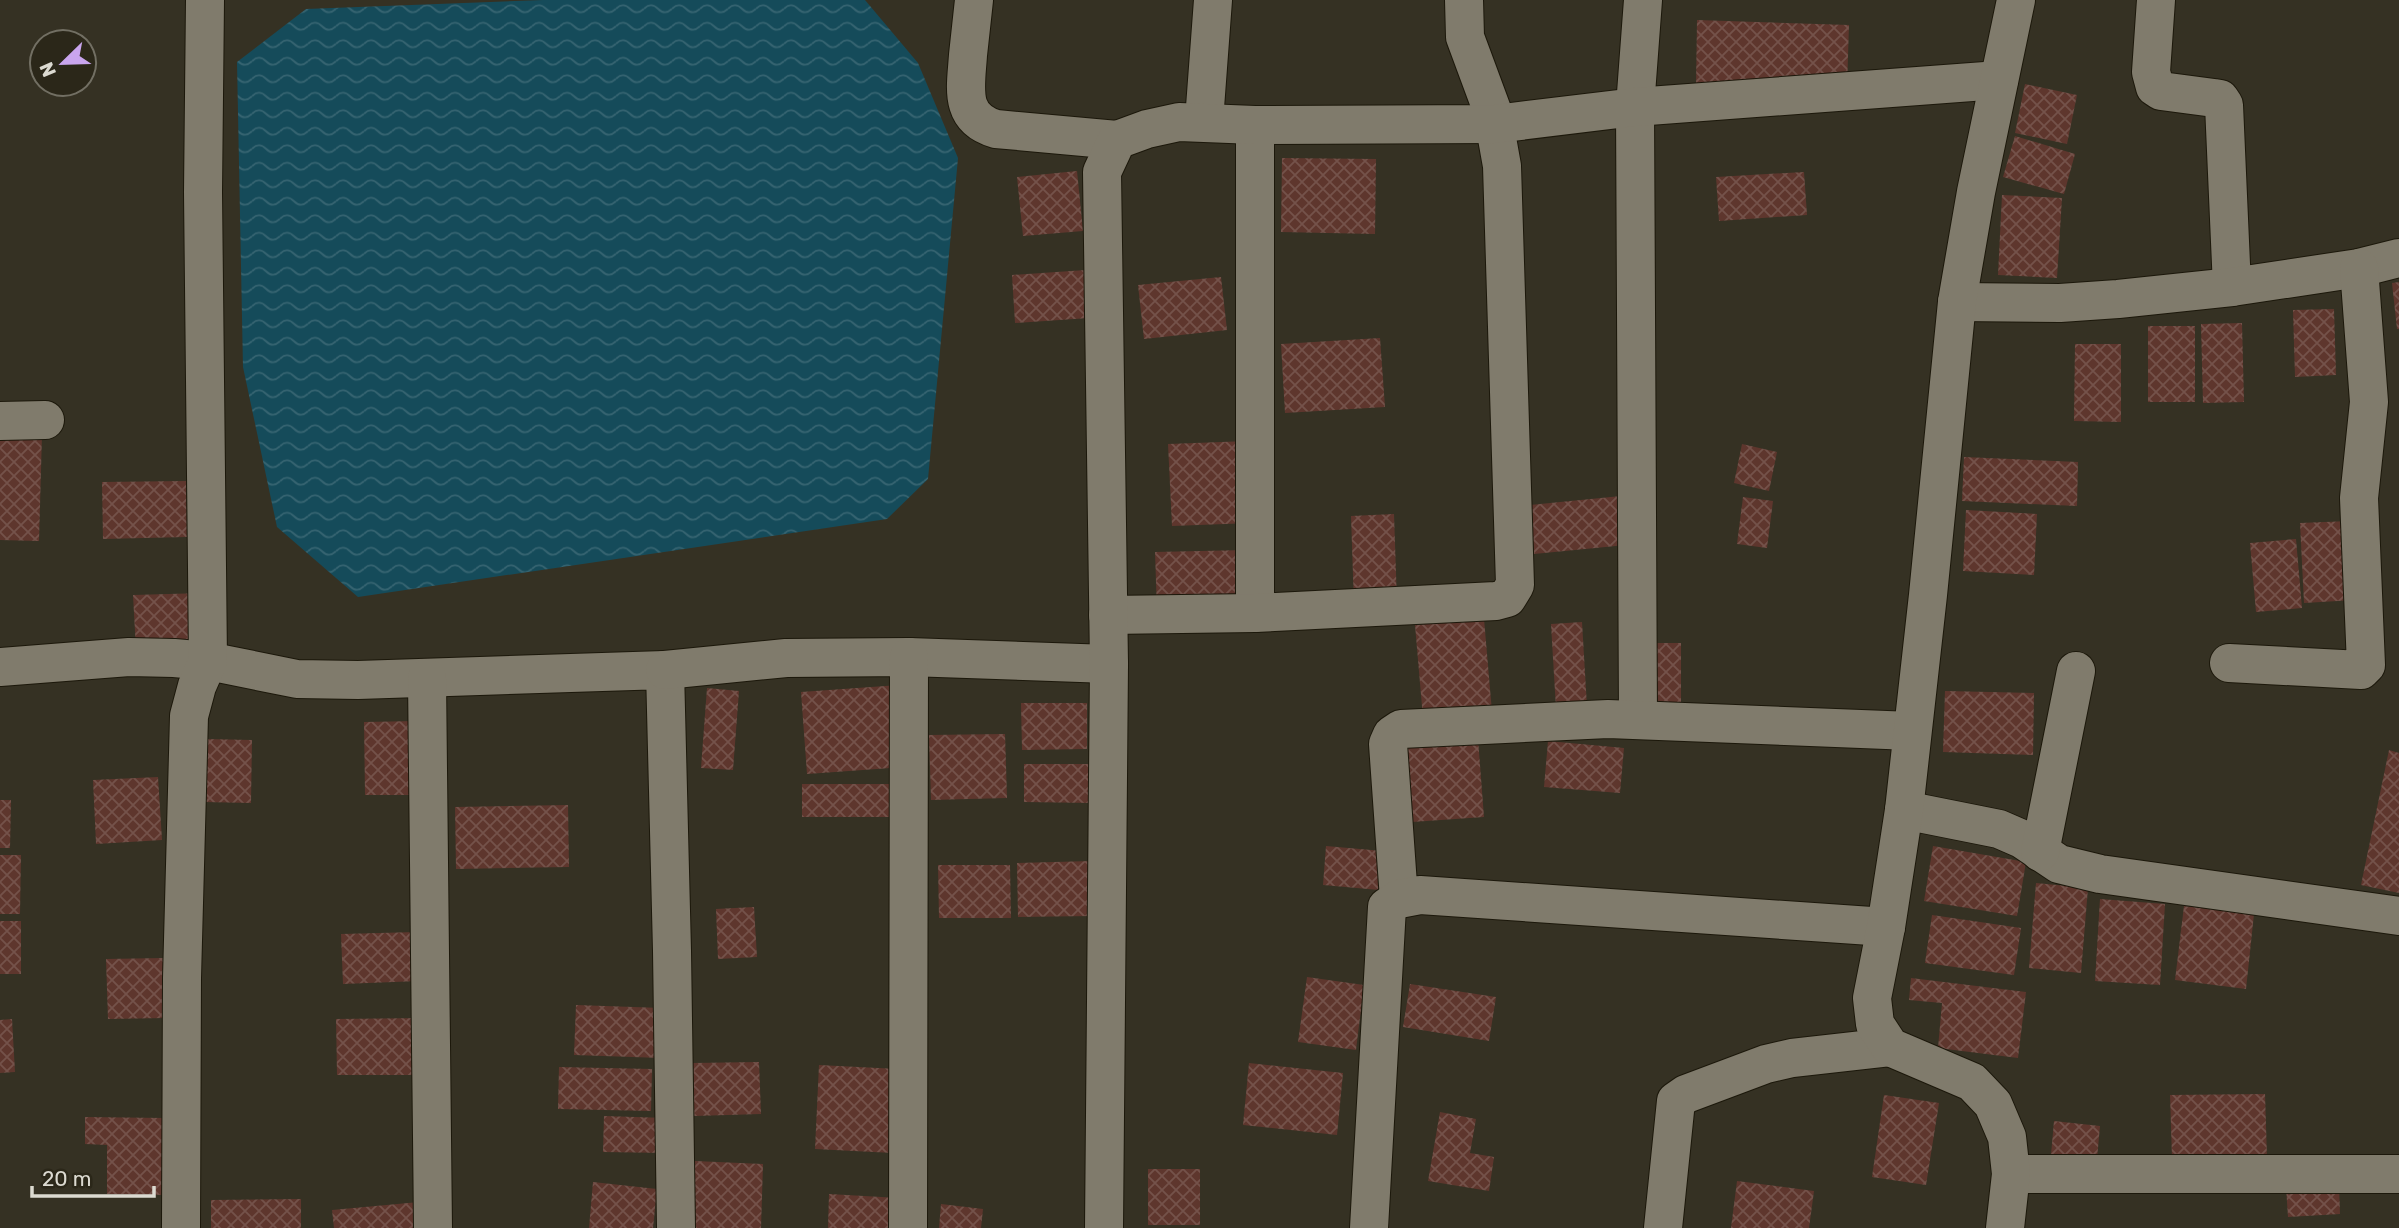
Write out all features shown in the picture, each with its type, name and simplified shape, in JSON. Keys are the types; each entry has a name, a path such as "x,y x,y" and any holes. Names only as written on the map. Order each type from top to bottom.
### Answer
{"street":[{"path":"181,1228 182,978 189,716 197,686 208,661 203,192 205,0"},
{"path":"974,0 965,96 971,113 983,125 996,129 1116,140 1146,129 1179,122 1255,125 1495,124 1634,107 1999,80"},
{"path":"1204,121 1213,0"},
{"path":"1108,615 1255,613 1496,601 1507,598 1515,585 1502,166 1492,110 1465,37 1464,0"},
{"path":"1638,719 1634,107 1643,0"},
{"path":"1890,1047 1875,1024 1872,998 1904,810 1957,302 2015,0"},
{"path":"2156,0 2151,72 2155,87 2161,91 2220,99 2224,105 2232,287"},
{"path":"1255,125 1255,613"},
{"path":"1104,1228 1109,664 1102,172 1116,140"},
{"path":"1957,302 2060,303 2232,287 2359,268 2399,258"},
{"path":"2229,663 2361,670 2366,665 2359,499 2369,402 2359,268"},
{"path":"0,421 45,420"},
{"path":"0,667 129,657 208,661 297,679 427,678 664,670 786,658 909,657 1109,664"},
{"path":"908,1228 909,657"},
{"path":"664,670 673,951 676,1228"},
{"path":"2040,852 2076,671"},
{"path":"427,678 433,1228"},
{"path":"1398,898 1388,744 1392,734 1401,729 1638,719 1912,731"},
{"path":"1904,810 1998,828 2022,839 2059,864 2100,874 2399,916"},
{"path":"1369,1228 1387,907 1398,898 1420,895 1886,927"},
{"path":"1663,1228 1676,1101 1686,1094 1766,1064 1792,1058 1890,1047 1972,1082 1993,1104 2007,1137 2011,1174 2005,1228"},
{"path":"2011,1174 2399,1174"}],"water":[{"path":"543,0 865,0 918,63 958,158 928,479 887,519 358,597 277,527 243,367 237,62 306,9"}],"building":[{"path":"1697,20 1849,25 1847,88 1696,84"},
{"path":"2025,84 2077,95 2067,144 2015,133"},
{"path":"2015,136 2075,154 2064,194 2003,177"},
{"path":"1282,158 1376,159 1375,234 1281,232"},
{"path":"1077,171 1083,231 1023,236 1017,177"},
{"path":"1804,172 1807,215 1719,221 1716,177"},
{"path":"2002,195 2062,198 2057,278 1998,275"},
{"path":"1086,270 1089,318 1015,323 1012,275"},
{"path":"1221,277 1227,330 1144,339 1138,285"},
{"path":"2399,282 2399,329 2397,329 2392,283"},
{"path":"2334,309 2336,375 2295,377 2293,310"},
{"path":"2242,323 2244,402 2203,403 2201,324"},
{"path":"2148,326 2195,326 2195,402 2148,402"},
{"path":"1380,338 1385,407 1285,413 1281,344"},
{"path":"2075,344 2121,344 2121,422 2074,421"},
{"path":"0,433 42,435 39,541 0,540"},
{"path":"1248,441 1252,523 1172,526 1168,444"},
{"path":"1742,444 1777,452 1769,491 1734,483"},
{"path":"1964,457 2078,462 2077,506 1962,501"},
{"path":"186,481 187,537 103,539 102,482"},
{"path":"1621,496 1626,545 1534,554 1530,505"},
{"path":"1743,497 1773,501 1767,548 1737,544"},
{"path":"1966,510 2037,514 2034,575 1963,571"},
{"path":"1394,514 1397,603 1354,605 1351,516"},
{"path":"2350,521 2355,600 2304,603 2300,523"},
{"path":"2296,539 2302,608 2256,612 2250,543"},
{"path":"1247,550 1249,609 1157,612 1155,552"},
{"path":"204,593 206,647 136,650 133,595"},
{"path":"1484,619 1492,712 1423,718 1415,625"},
{"path":"1582,622 1587,707 1556,709 1551,624"},
{"path":"1648,643 1681,643 1681,707 1648,707"},
{"path":"899,685 905,767 807,774 801,692"},
{"path":"707,688 739,691 733,770 701,768"},
{"path":"1945,691 2034,693 2033,755 1943,752"},
{"path":"1021,703 1087,703 1087,749 1022,750"},
{"path":"416,721 418,795 365,795 364,722"},
{"path":"1005,734 1007,798 931,800 929,735"},
{"path":"205,739 252,740 251,803 203,802"},
{"path":"1478,739 1484,817 1412,822 1405,745"},
{"path":"1548,741 1624,748 1620,793 1544,787"},
{"path":"2389,750 2399,753 2399,893 2361,885"},
{"path":"1024,764 1091,764 1091,803 1024,802"},
{"path":"158,777 162,840 96,844 93,780"},
{"path":"802,784 908,784 908,817 802,817"},
{"path":"0,800 11,800 10,848 0,848"},
{"path":"568,805 569,867 456,869 455,807"},
{"path":"1326,846 1394,852 1390,891 1323,885"},
{"path":"1933,846 2026,862 2017,916 1924,901"},
{"path":"0,855 21,855 20,914 0,914"},
{"path":"1091,861 1093,916 1018,917 1017,863"},
{"path":"938,865 1010,865 1011,918 939,918"},
{"path":"2036,883 2088,888 2081,973 2029,968"},
{"path":"2100,899 2165,904 2160,985 2095,981"},
{"path":"2184,906 2254,914 2246,989 2175,980"},
{"path":"754,907 757,957 718,959 716,909"},
{"path":"1932,915 2021,928 2014,975 1925,963"},
{"path":"0,921 21,921 21,974 0,974"},
{"path":"417,932 419,981 343,984 341,934"},
{"path":"164,958 165,1018 108,1019 106,959"},
{"path":"1307,977 1364,985 1356,1050 1298,1042"},
{"path":"1911,978 2026,992 2018,1058 1938,1048 1942,1003 1909,1000"},
{"path":"1410,984 1496,997 1489,1041 1403,1027"},
{"path":"576,1005 662,1008 661,1058 574,1055"},
{"path":"423,1018 424,1075 337,1075 336,1019"},
{"path":"12,1019 15,1072 0,1073 0,1020"},
{"path":"759,1062 761,1114 694,1116 693,1063"},
{"path":"1249,1063 1343,1073 1337,1135 1243,1125"},
{"path":"819,1065 898,1069 893,1153 815,1149"},
{"path":"559,1067 652,1069 651,1111 558,1109"},
{"path":"2265,1094 2267,1157 2172,1159 2170,1095"},
{"path":"1884,1095 1939,1103 1926,1185 1872,1177"},
{"path":"1440,1112 1476,1119 1470,1153 1494,1157 1489,1191 1428,1181"},
{"path":"604,1116 666,1118 665,1153 603,1152"},
{"path":"85,1117 165,1118 164,1195 107,1194 107,1145 85,1144"},
{"path":"2054,1121 2100,1126 2096,1170 2050,1166"},
{"path":"695,1161 763,1164 761,1228 693,1228"},
{"path":"1148,1169 1200,1169 1200,1225 1148,1225"},
{"path":"1737,1181 1814,1191 1809,1228 1731,1228"},
{"path":"593,1182 657,1189 653,1228 589,1228"},
{"path":"2339,1184 2340,1214 2288,1217 2286,1187"},
{"path":"829,1194 899,1198 898,1228 828,1228"},
{"path":"301,1199 301,1228 211,1228 211,1200"},
{"path":"419,1202 422,1228 334,1228 332,1210"},
{"path":"941,1204 983,1209 981,1228 939,1228"}]}
